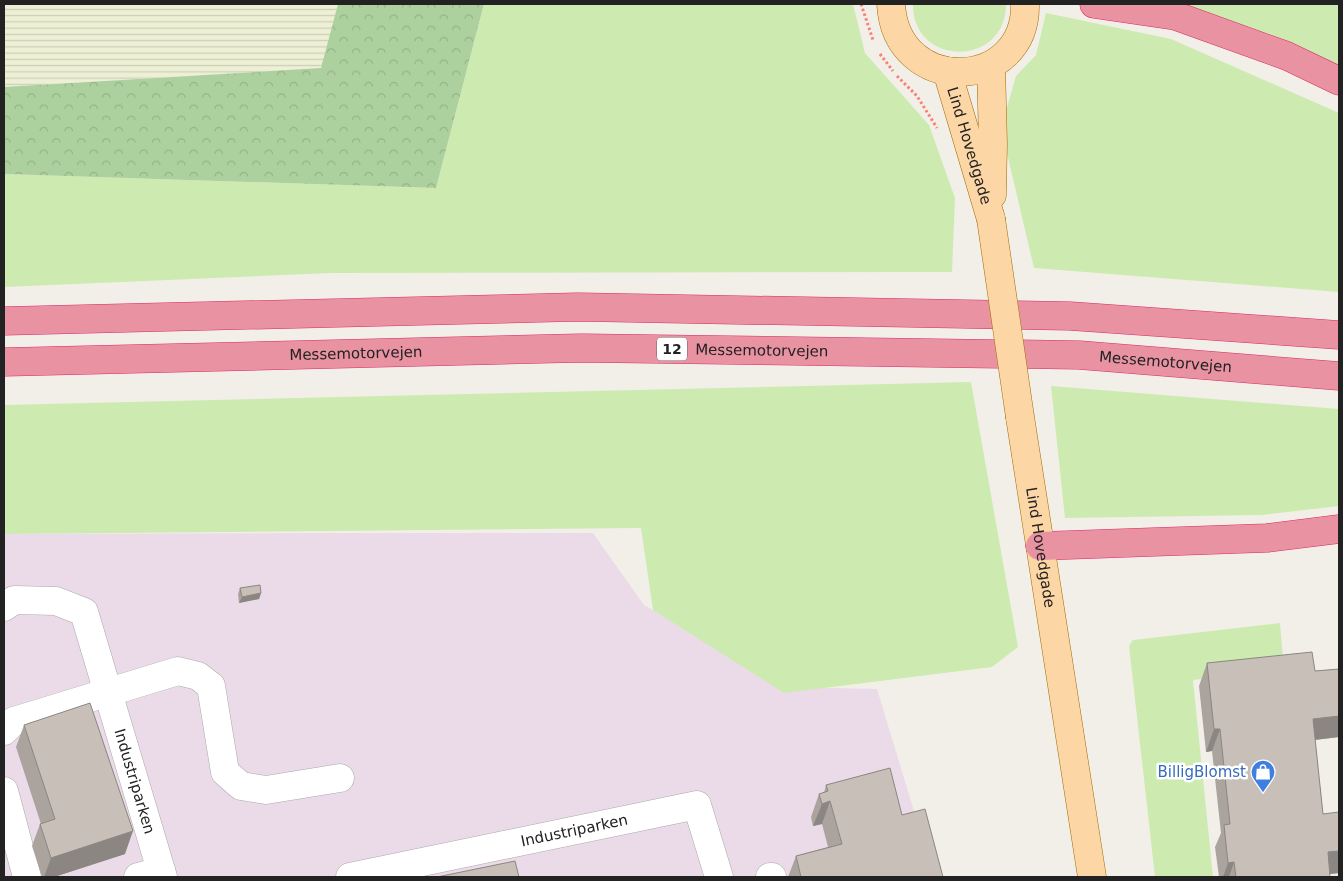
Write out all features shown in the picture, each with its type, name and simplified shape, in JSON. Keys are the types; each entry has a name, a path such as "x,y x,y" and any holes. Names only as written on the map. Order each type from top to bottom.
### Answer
{"highway":[{"path":"1094,4 1176,16 1287,56 1339,82"},
{"path":"4,321 578,307 1070,316 1339,335"},
{"name":"Messemotorvejen","path":"4,362 581,348 1079,355 1339,376"},
{"path":"1040,546 1267,538 1339,529"}],"main road":[{"path":"891,4 892,20 902,44 920,61 947,71 968,72 991,65 1006,53 1019,35 1025,15 1025,4"},
{"name":"Lind Hovedgade","path":"991,65 993,144 991,219"},
{"name":"Lind Hovedgade","path":"947,71 991,219 1092,877"}],"street":[{"name":"Industriparken","path":"4,607 14,600 56,601 84,612 108,693 154,875"},
{"path":"4,732 14,721 178,671 198,676 211,686 225,772 241,786 266,790 340,778"},
{"path":"4,791 26,877"},
{"name":"Industriparken","path":"368,875 697,805 719,877"}],"path":[{"path":"861,4 874,44"},
{"path":"878,50 886,64 917,96 939,134"}],"shaded area":[{"path":"593,533 644,605 788,687 877,689 934,877 4,877 4,534"}],"green space":[{"path":"4,4 338,4 322,68 4,87"},
{"path":"338,4 484,4 436,188 4,174 4,87 321,68"},
{"path":"484,4 853,4 865,53 929,125 955,198 952,272 331,273 4,287 4,174 436,188"},
{"path":"913,4 1006,4 1002,25 991,40 976,49 959,52 942,49 927,40 917,25"},
{"path":"1150,4 1339,4 1339,65 1291,43"},
{"path":"1046,13 1171,39 1339,113 1339,292 1034,268 1001,128 1016,76 1036,55"},
{"path":"971,382 1018,647 992,667 784,693 653,610 641,528 4,534 4,405"},
{"path":"1051,386 1339,409 1339,506 1262,515 1065,518"},
{"path":"1280,623 1284,670 1193,680 1213,877 1155,877 1129,646 1133,640"}],"building":[{"path":"260,585 261,593 242,597 240,588"},
{"name":"BilligBlomst","path":"1312,652 1315,671 1339,669 1339,716 1313,719 1323,814 1339,812 1339,851 1328,852 1330,877 1236,877 1234,862 1228,863 1224,825 1230,824 1220,729 1214,729 1207,663"},
{"path":"90,703 133,831 51,858 40,824 55,819 24,725"},
{"path":"890,768 902,815 925,809 943,877 801,877 796,856 842,844 830,801 822,804 819,794 828,791 826,785"},
{"path":"515,861 519,877 437,877"}],"place":[{"name":"BilligBlomst","path":"1263,793"}]}
